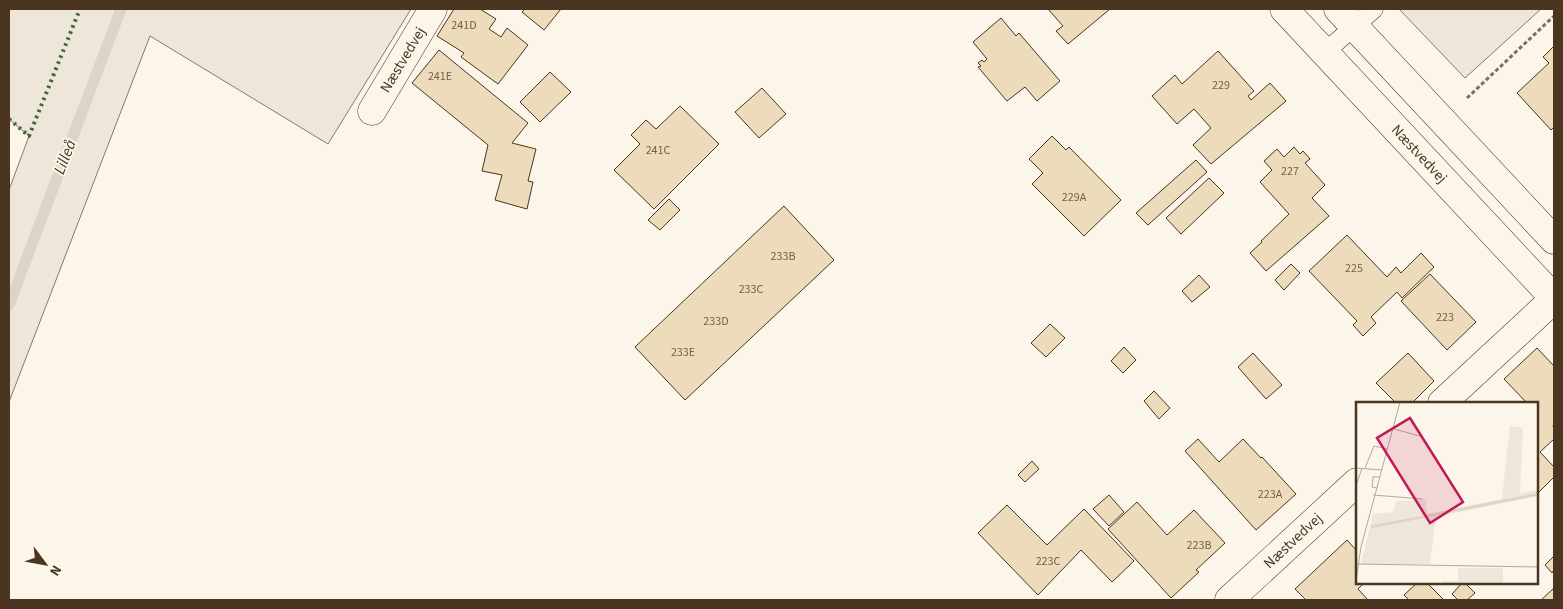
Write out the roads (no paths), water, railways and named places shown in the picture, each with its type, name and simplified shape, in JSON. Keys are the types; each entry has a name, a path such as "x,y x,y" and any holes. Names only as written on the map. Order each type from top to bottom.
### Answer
{"main road":[{"name":"Næstvedvej","path":"372,111 433,9"},
{"name":"Næstvedvej","path":"1284,9 1554,298 1443,402"},
{"path":"1356,14 1443,121 1554,240"},
{"name":"Næstvedvej","path":"1229,600 1356,483"}],"lane":[{"path":"1324,53 1356,14"}],"waterway":[{"name":"Lilleå","path":"9,305 121,9"}]}
